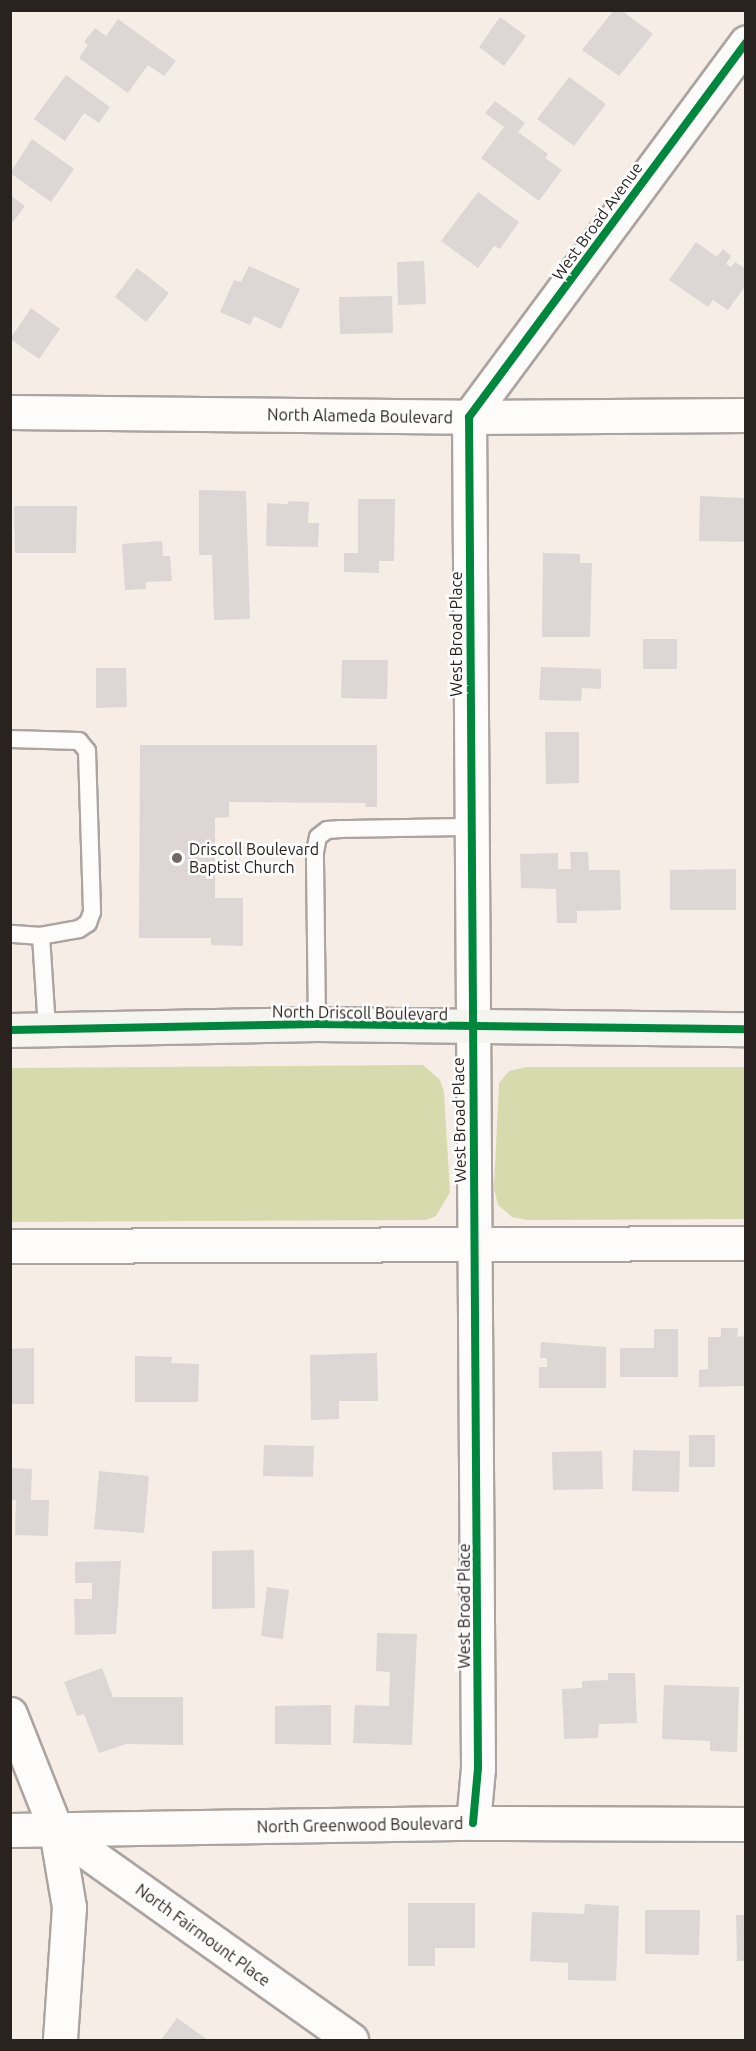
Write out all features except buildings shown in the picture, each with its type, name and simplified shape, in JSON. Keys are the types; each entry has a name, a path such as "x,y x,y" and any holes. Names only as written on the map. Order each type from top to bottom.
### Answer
{"main road":[{"name":"North Driscoll Boulevard","path":"10,1030 317,1024 471,1028 746,1029"}],"street":[{"name":"West Broad Avenue","path":"469,417 746,42"},
{"name":"North Alameda Boulevard","path":"10,412 469,417 746,415"},
{"name":"West Broad Place","path":"469,417 471,1028 478,1768 473,1823"},
{"path":"10,1246 474,1241 746,1243"},
{"path":"10,1714 56,1830 69,1907 60,2040"},
{"name":"North Greenwood Boulevard","path":"10,1830 473,1823 746,1824"},
{"name":"North Fairmount Place","path":"56,1830 351,2040"}],"lane":[{"path":"10,739 79,741 87,751 92,912 88,922 79,929 41,936 10,934"},
{"path":"317,1024 315,852 318,837 327,830 341,829 470,827"},
{"path":"41,936 47,1030"}],"green space":[{"path":"423,1065 440,1080 444,1092 450,1192 436,1216 426,1220 11,1222 11,1068"},
{"path":"527,1067 745,1067 745,1219 527,1220 512,1217 498,1205 494,1188 499,1083 509,1071"}],"cycle path":[{"path":"473,1823 478,1768 469,417 746,42"},
{"path":"10,1030 317,1024 746,1029"}],"place":[{"name":"Driscoll Boulevard Baptist Church","path":"177,858"}]}
